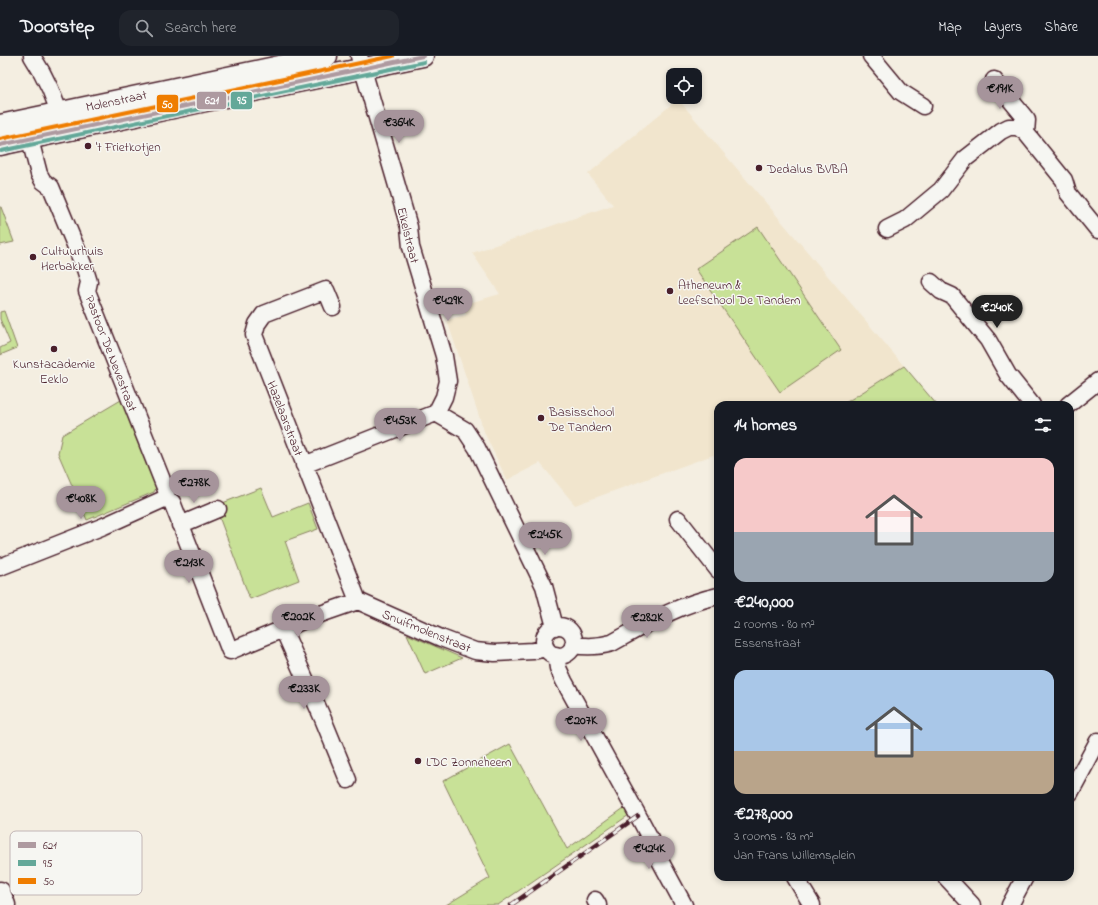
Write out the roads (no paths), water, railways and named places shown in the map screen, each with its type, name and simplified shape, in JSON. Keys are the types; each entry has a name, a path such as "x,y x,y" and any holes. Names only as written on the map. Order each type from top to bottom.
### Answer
{"main road":[{"name":"Molenstraat","path":"0,125 327,56"},
{"name":"Molenstraat","path":"0,145 361,62 423,56"},
{"path":"0,892 5,905"}],"street":[{"path":"32,56 50,87 64,131"},
{"path":"871,56 901,92 923,106"},
{"name":"Eikelstraat","path":"361,62 409,227 411,247 444,356 448,382 444,397 436,413"},
{"path":"994,80 1027,120 1026,133"},
{"name":"Pastoor De Nevestraat","path":"25,119 28,139 39,174 43,181 51,187 85,270 89,282 87,291 166,490 167,499 172,502 230,651 283,629"},
{"path":"887,229 905,220 941,190 965,159 1001,130 1009,127 1018,127 1026,133 1064,180 1068,193 1098,230"},
{"path":"931,282 941,291 952,296 988,340 1008,375 1029,401"},
{"name":"Hazelaarstraat","path":"333,307 326,290 264,314 257,324 254,336 358,602"},
{"path":"1073,401 1098,381"},
{"path":"304,465 436,413 465,430 477,448 544,586 555,627"},
{"path":"0,567 104,526 167,499"},
{"path":"180,525 218,509"},
{"path":"678,519 714,565"},
{"path":"573,645 589,647 602,646 612,643 665,613 697,600 714,597"},
{"path":"348,780 283,629 312,617 358,602"},
{"name":"Snuifmolenstraat","path":"358,602 442,638 475,650 495,653 533,651 551,652"},
{"path":"551,652 562,656 569,652 573,645 574,639 567,628 555,627 549,630 545,635 544,643 551,652 564,681 641,821 650,838 651,844 684,905"},
{"path":"1074,786 1098,741"},
{"path":"797,881 812,905"},
{"path":"950,881 972,905"},
{"path":"1010,905 1023,881"}],"railway":[{"path":"511,905 638,816"}],"place":[{"name":"'t Frietkotjen","path":"88,146"},
{"name":"Dedalus BVBA","path":"759,168"},
{"name":"Cultuurhuis Herbakker","path":"33,257"},
{"name":"Atheneum & Leefschool De Tandem","path":"670,291"},
{"name":"Kunstacademie Eeklo","path":"54,349"},
{"name":"Basisschool De Tandem","path":"541,418"},
{"name":"LDC Zonneheem","path":"418,761"}]}
